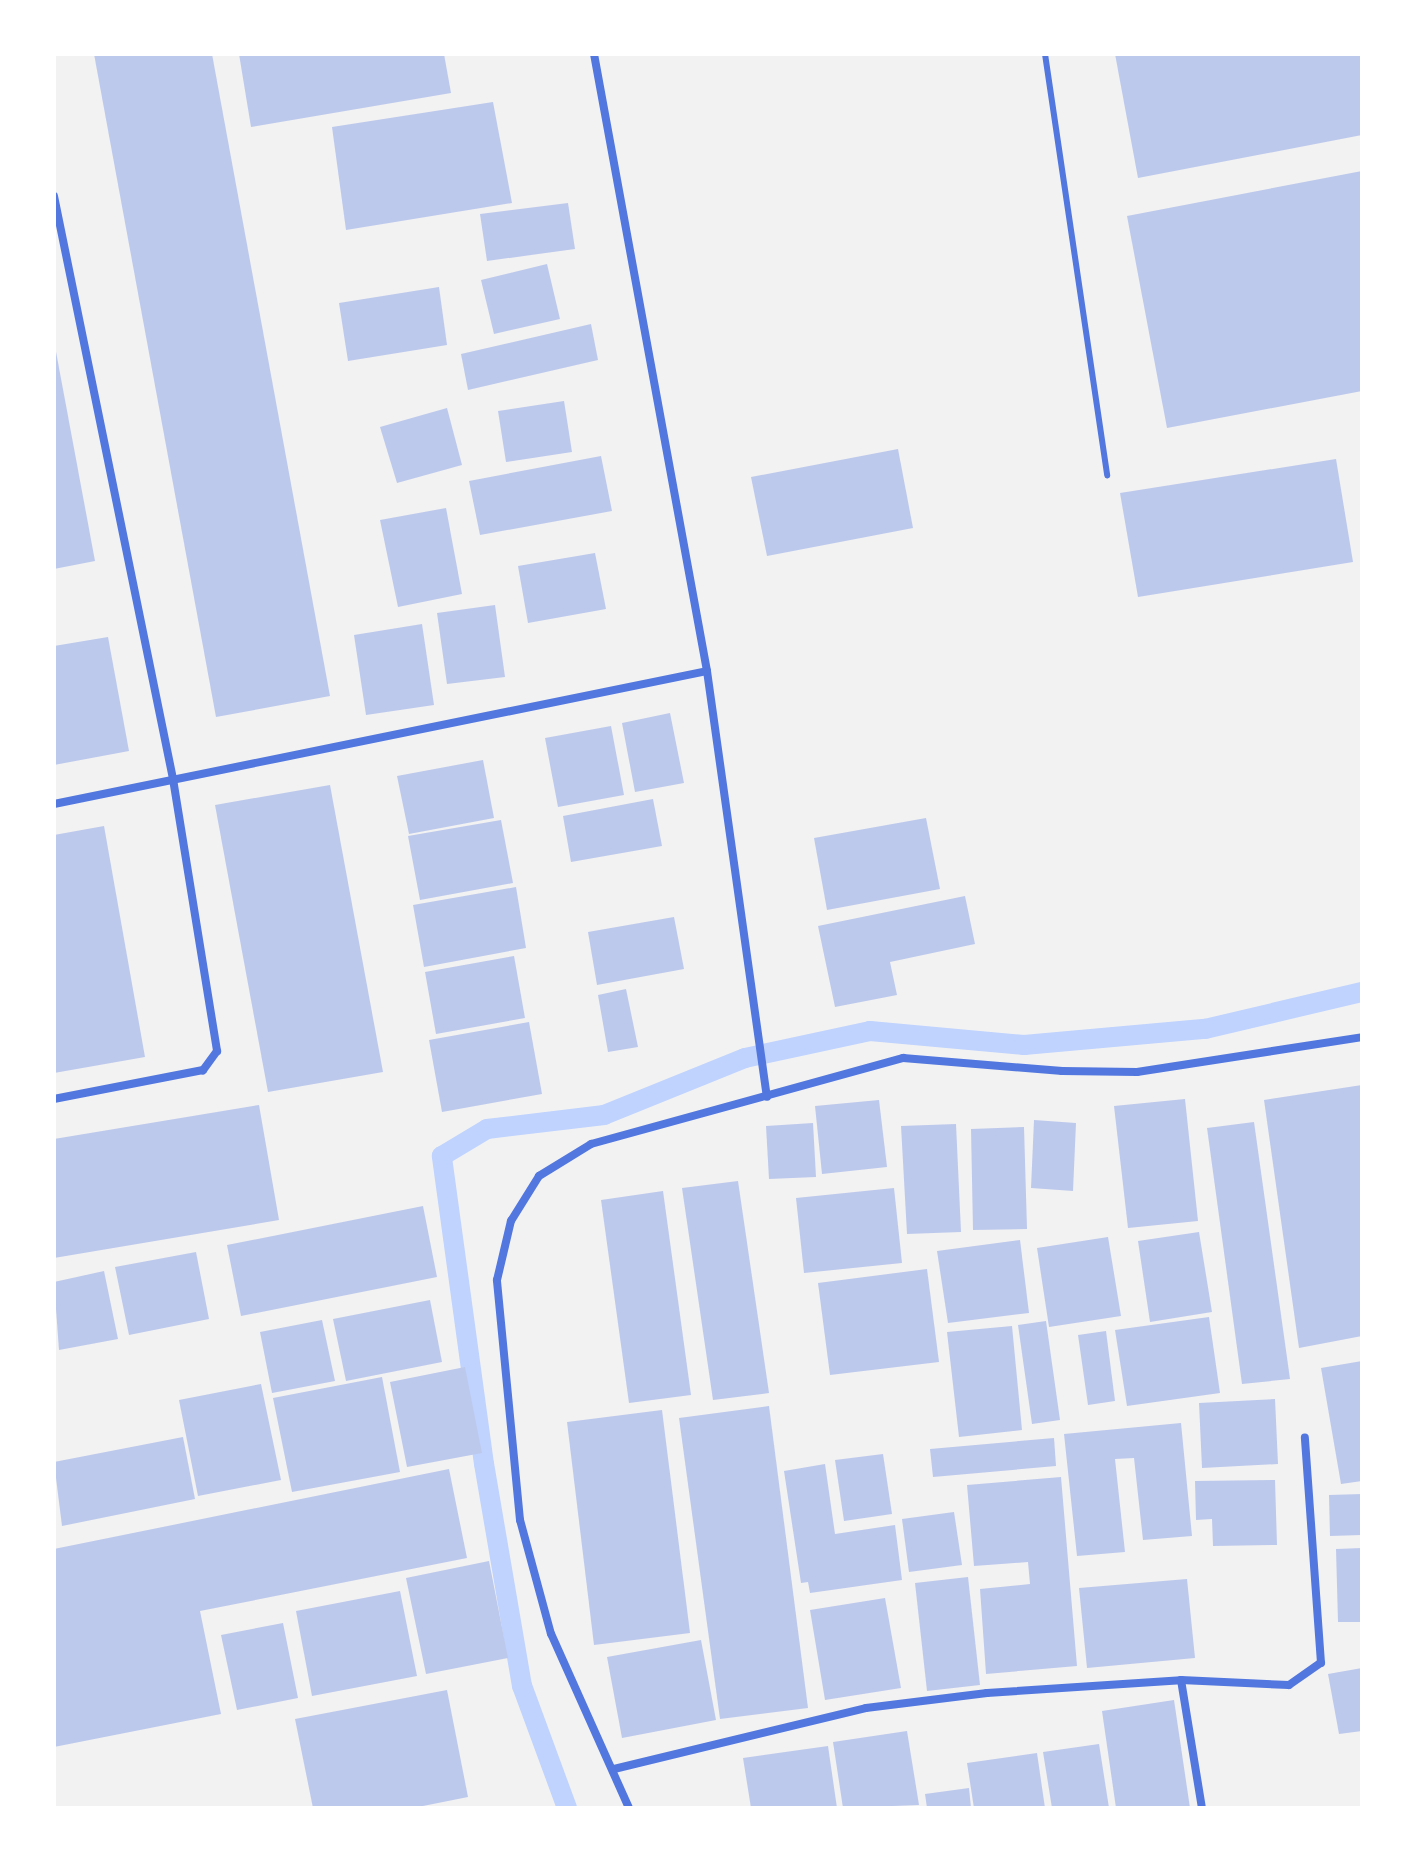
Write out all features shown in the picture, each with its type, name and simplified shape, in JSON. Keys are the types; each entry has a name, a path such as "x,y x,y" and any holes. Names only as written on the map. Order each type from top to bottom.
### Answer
{"street":[{"path":"594,54 707,671 753,1022 767,1097"},
{"path":"54,196 173,779 217,1051 213,1061 203,1070 54,1099"},
{"path":"54,804 707,671"},
{"path":"629,1808 551,1634 520,1520 497,1280 511,1221 539,1176 591,1144 903,1058 1062,1071 1137,1072 1362,1037"},
{"path":"614,1769 866,1708 987,1693 1181,1680 1289,1685 1321,1663 1305,1438"},
{"path":"1181,1680 1202,1808"}],"lane":[{"path":"1045,54 1107,475"}],"building":[{"path":"94,54 212,54 330,696 216,717"},
{"path":"239,54 444,54 451,93 251,127"},
{"path":"1115,54 1362,54 1362,135 1138,178"},
{"path":"493,102 512,203 346,230 332,127"},
{"path":"1362,171 1362,391 1167,428 1127,216"},
{"path":"568,203 575,249 487,261 480,214"},
{"path":"547,264 560,319 494,334 481,280"},
{"path":"439,287 447,345 348,361 339,303"},
{"path":"591,324 598,360 468,390 461,354"},
{"path":"54,341 95,561 54,569"},
{"path":"564,401 572,452 506,462 498,411"},
{"path":"447,408 462,465 397,483 380,427"},
{"path":"898,449 913,528 767,556 751,477"},
{"path":"601,456 612,511 480,535 469,481"},
{"path":"1336,459 1353,562 1138,597 1120,493"},
{"path":"446,508 462,594 398,607 380,520"},
{"path":"595,553 606,609 528,623 518,566"},
{"path":"495,605 505,677 447,684 437,613"},
{"path":"422,624 434,705 366,715 354,635"},
{"path":"108,637 129,751 54,765 54,646"},
{"path":"670,713 684,783 635,792 622,723"},
{"path":"611,726 624,795 558,807 545,738"},
{"path":"483,760 494,818 409,834 397,776"},
{"path":"330,785 383,1072 268,1092 215,805"},
{"path":"653,799 662,846 571,862 563,816"},
{"path":"926,818 940,889 827,910 814,838"},
{"path":"501,820 513,883 420,900 408,836"},
{"path":"104,826 145,1057 54,1073 54,835"},
{"path":"516,887 526,948 424,967 413,905"},
{"path":"965,896 975,944 890,962 897,995 835,1007 818,926"},
{"path":"674,917 684,969 597,985 588,932"},
{"path":"514,956 525,1018 436,1034 425,972"},
{"path":"626,989 638,1047 608,1052 598,995"},
{"path":"529,1022 542,1094 442,1112 429,1040"},
{"path":"1362,1085 1362,1336 1299,1348 1264,1100"},
{"path":"1185,1099 1198,1221 1128,1228 1114,1106"},
{"path":"879,1100 887,1167 822,1174 815,1106"},
{"path":"259,1105 279,1220 54,1258 54,1139"},
{"path":"1034,1120 1076,1123 1073,1191 1031,1188"},
{"path":"1254,1122 1290,1379 1242,1384 1207,1128"},
{"path":"813,1123 816,1177 769,1179 766,1126"},
{"path":"956,1124 961,1232 907,1234 901,1126"},
{"path":"1024,1127 1027,1229 973,1230 971,1129"},
{"path":"738,1181 769,1393 713,1400 682,1188"},
{"path":"894,1188 902,1263 804,1273 796,1198"},
{"path":"663,1191 691,1395 629,1403 601,1200"},
{"path":"423,1206 437,1277 241,1316 227,1245"},
{"path":"1199,1232 1212,1312 1150,1322 1138,1241"},
{"path":"1108,1237 1121,1316 1049,1327 1037,1248"},
{"path":"1020,1240 1029,1313 948,1323 937,1251"},
{"path":"196,1252 209,1319 129,1335 115,1267"},
{"path":"927,1269 939,1362 830,1375 818,1283"},
{"path":"104,1271 118,1339 59,1350 54,1282"},
{"path":"430,1300 442,1362 346,1381 333,1319"},
{"path":"1209,1317 1220,1393 1127,1406 1115,1330"},
{"path":"322,1320 335,1381 272,1393 260,1332"},
{"path":"1046,1321 1060,1420 1032,1424 1018,1325"},
{"path":"1012,1326 1022,1430 959,1437 947,1332"},
{"path":"1106,1331 1115,1401 1088,1405 1078,1335"},
{"path":"1362,1361 1362,1481 1341,1484 1321,1368"},
{"path":"465,1367 482,1453 407,1467 390,1382"},
{"path":"382,1377 400,1472 292,1492 273,1398"},
{"path":"261,1384 281,1480 198,1496 179,1400"},
{"path":"1275,1399 1278,1464 1202,1468 1199,1403"},
{"path":"769,1406 808,1708 720,1719 679,1418"},
{"path":"662,1410 690,1633 594,1645 567,1422"},
{"path":"1181,1423 1192,1536 1143,1540 1134,1458 1115,1459 1125,1552 1077,1556 1064,1434"},
{"path":"183,1437 195,1499 62,1526 54,1462"},
{"path":"1054,1438 1056,1466 933,1477 930,1449"},
{"path":"883,1454 892,1514 844,1521 835,1460"},
{"path":"825,1464 835,1534 895,1525 902,1580 810,1593 808,1582 801,1583 784,1471"},
{"path":"449,1469 467,1558 200,1611 221,1714 54,1747 54,1549"},
{"path":"1061,1477 1077,1666 986,1674 980,1589 1030,1584 1028,1562 974,1566 967,1485"},
{"path":"1275,1480 1277,1545 1213,1546 1212,1519 1196,1520 1195,1481"},
{"path":"1362,1494 1362,1535 1330,1536 1329,1495"},
{"path":"954,1512 962,1565 909,1572 902,1519"},
{"path":"1362,1548 1362,1622 1338,1622 1336,1549"},
{"path":"489,1561 508,1658 426,1674 406,1578"},
{"path":"968,1577 980,1685 927,1691 915,1583"},
{"path":"1187,1579 1195,1658 1087,1668 1079,1588"},
{"path":"400,1591 417,1676 312,1696 296,1611"},
{"path":"885,1598 901,1688 825,1700 810,1610"},
{"path":"283,1623 298,1698 237,1710 221,1635"},
{"path":"701,1640 716,1720 622,1738 607,1657"},
{"path":"1362,1668 1362,1731 1339,1734 1328,1674"},
{"path":"447,1690 468,1797 413,1808 313,1808 295,1719"},
{"path":"1174,1700 1190,1808 1116,1808 1102,1711"},
{"path":"907,1731 919,1805 843,1808 833,1742"},
{"path":"1099,1744 1109,1808 1052,1808 1043,1752"},
{"path":"828,1746 837,1808 751,1808 743,1758"},
{"path":"1037,1753 1045,1808 974,1808 967,1763"},
{"path":"969,1788 971,1808 927,1808 925,1794"}],"waterway":[{"path":"567,1808 522,1686 484,1464 442,1156 487,1129 604,1115 745,1058 870,1031 1024,1045 1205,1029 1362,992"}]}
